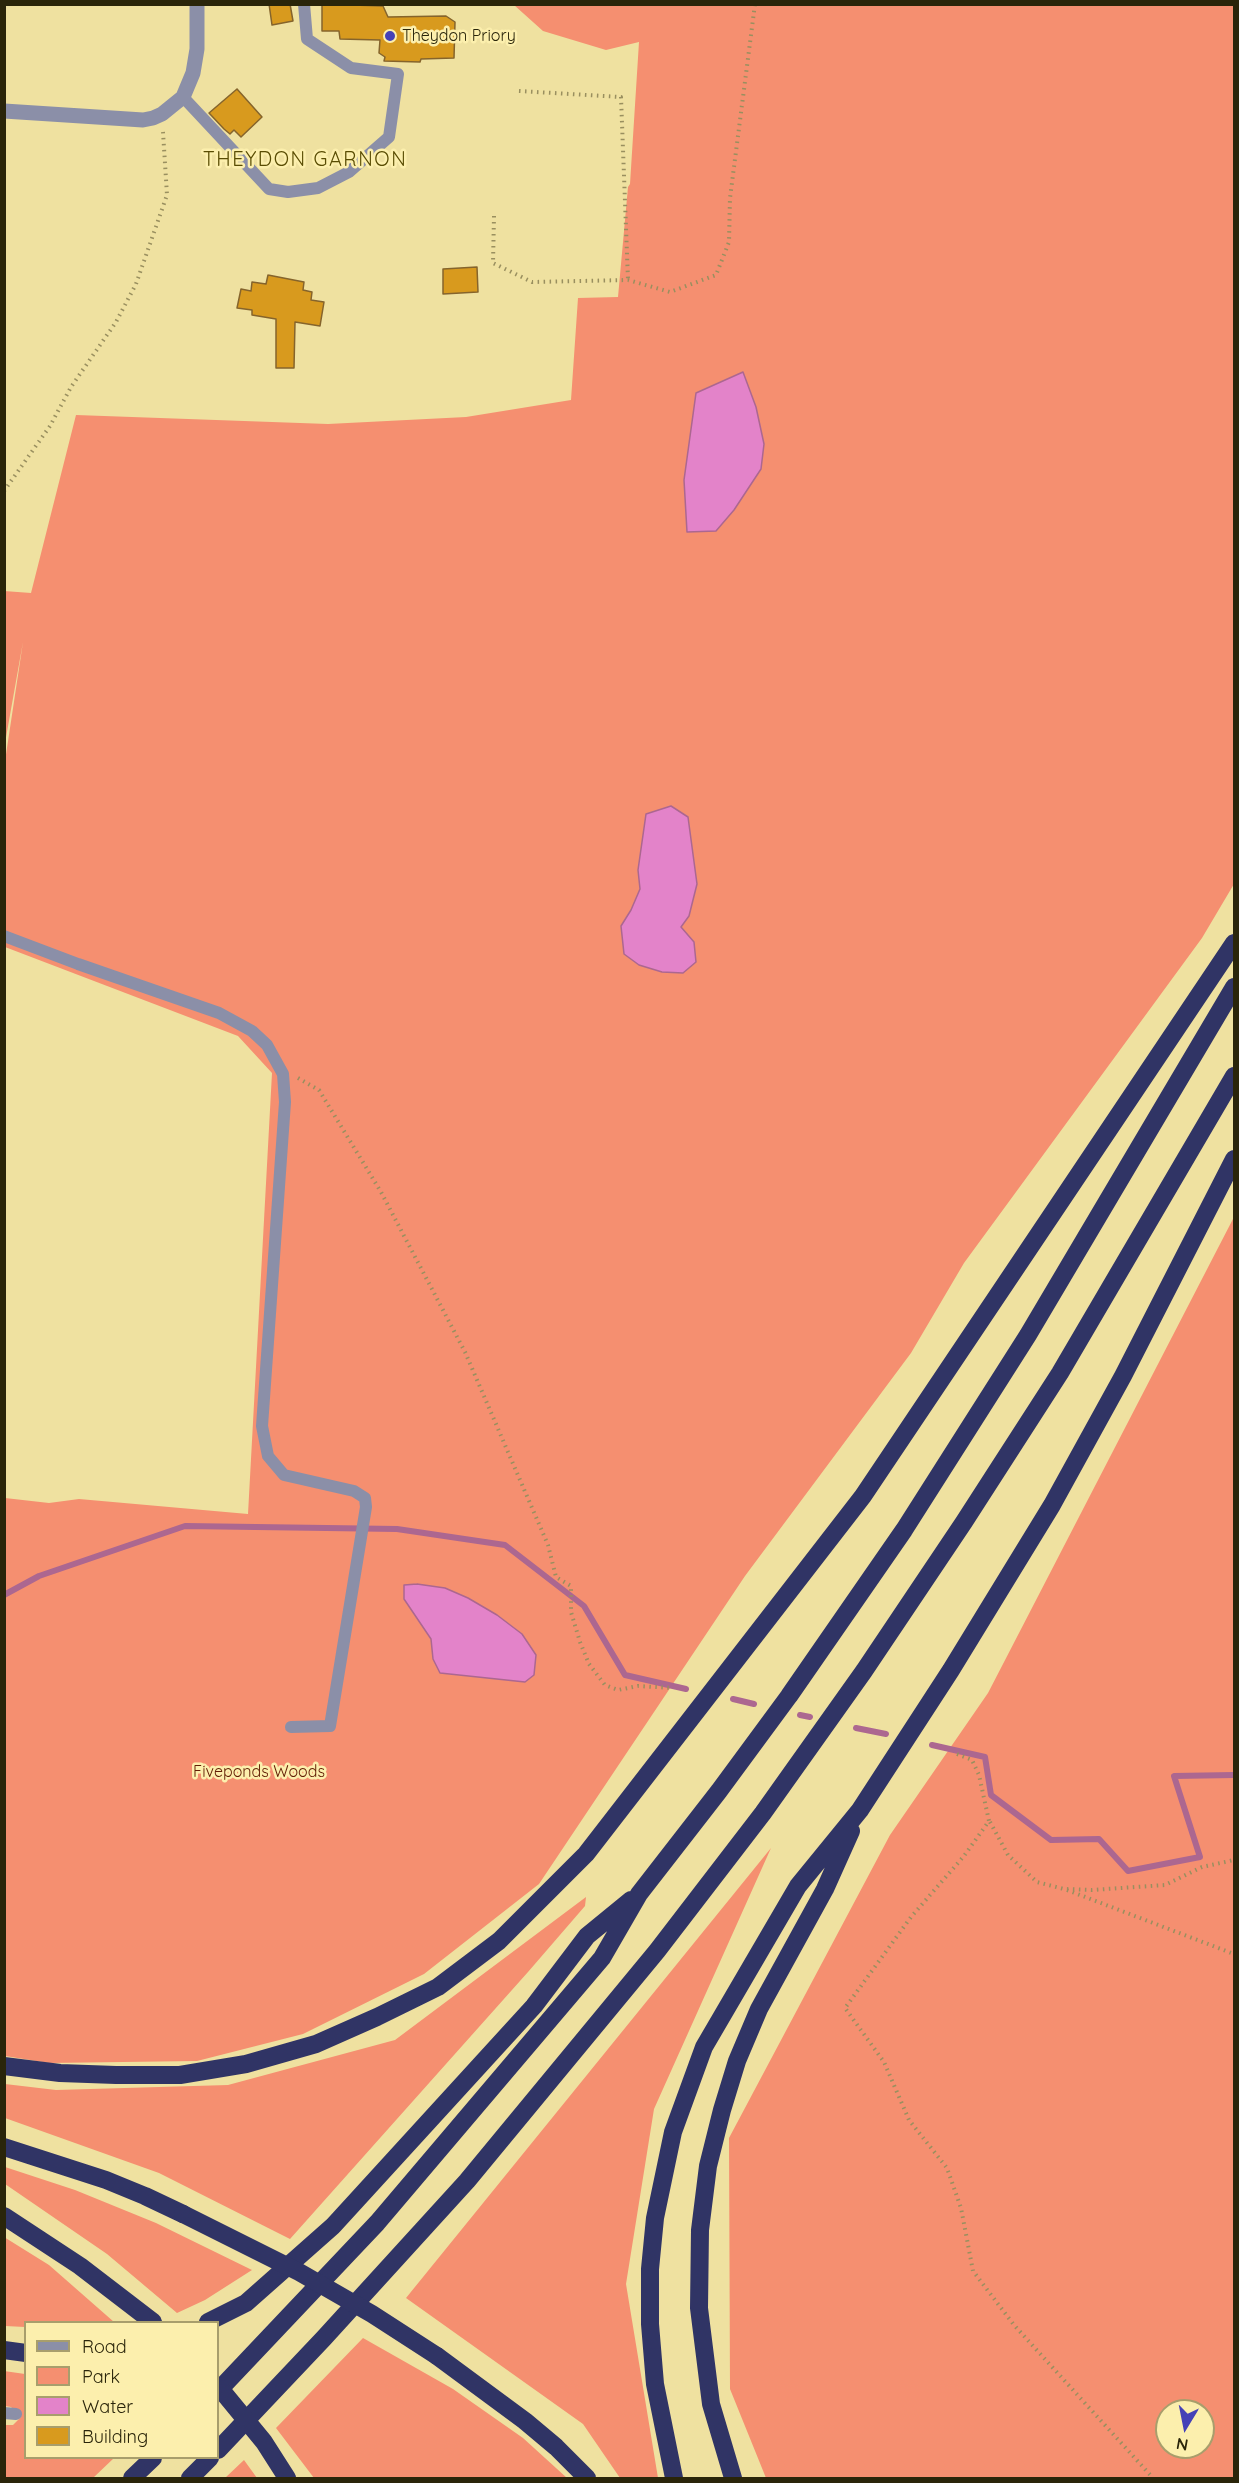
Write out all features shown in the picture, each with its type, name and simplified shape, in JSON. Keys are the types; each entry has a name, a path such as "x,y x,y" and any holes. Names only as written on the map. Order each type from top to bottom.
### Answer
{"highway":[{"path":"4,2066 60,2073 180,2075 246,2064 316,2044 377,2017 438,1987 499,1941 586,1854 863,1496 1234,943"},
{"path":"219,2390 377,2223 602,1958 639,1893 719,1791 789,1696 904,1530 1028,1335 1234,987"},
{"path":"219,2449 467,2181 657,1951 763,1813 870,1662 982,1494 1100,1306 1234,1076"},
{"path":"674,2478 655,2384 650,2324 650,2269 655,2218 673,2132 704,2047 732,1995 798,1886 860,1810 951,1670 1052,1505 1123,1376 1234,1159"},
{"path":"733,2478 711,2404 699,2308 699,2230 708,2166 737,2061 754,2019 825,1889 860,1810"},
{"path":"210,2321 246,2303 333,2226 534,2006 587,1936 639,1893"},
{"path":"4,2147 145,2196 299,2272 372,2314 437,2356 525,2421 556,2447 587,2478"},
{"path":"4,2216 80,2266 152,2321"},
{"path":"4,2350 24,2353"},
{"path":"219,2387 264,2442 287,2478"},
{"path":"132,2478 151,2459"},
{"path":"189,2478 208,2459"}],"street":[{"path":"4,111 143,120 162,114 183,97 193,72 197,49 197,4"}],"lane":[{"path":"183,97 269,189 288,192 318,188 349,172 389,137 398,74 351,68 308,39 304,4"},
{"path":"4,936 219,1013 252,1032 267,1045 282,1074 285,1102 262,1426 268,1456 285,1475 354,1491 364,1498 365,1518 330,1726 291,1727"}],"path":[{"path":"494,216 493,263 501,269 532,282 628,280 670,292 716,275 729,242 730,198 755,4"},
{"path":"519,90 621,97 628,280"},
{"path":"4,491 50,426 70,387 116,322 136,284 167,195 162,114"},
{"path":"282,1074 301,1079 320,1090 381,1192 465,1352 548,1545 556,1577 571,1586 571,1612 589,1664 605,1685 618,1690 638,1686 672,1688"},
{"path":"957,1754 972,1760 979,1775 989,1821 1008,1856 1037,1882 1064,1889 1234,1954"},
{"path":"989,1821 964,1856 910,1917 844,2008 884,2062 909,2120 947,2168 961,2208 973,2271 1014,2325 1153,2478"},
{"path":"1064,1889 1092,1890 1165,1885 1202,1867 1234,1860"}],"green space":[{"name":"Fiveponds Woods","path":"514,5 1234,5 1234,884 1202,938 964,1263 911,1353 745,1576 539,1884 424,1974 303,2034 197,2061 49,2063 5,2056 5,1498 49,1503 79,1499 248,1514 272,1073 238,1036 5,947 5,761 23,642 5,743 4,591 31,593 76,415 328,424 466,417 571,400 578,298 618,297 630,184 639,42 606,50 543,31"},
{"path":"1234,1217 1234,2478 766,2478 730,2389 729,2138 890,1835 988,1693"},
{"path":"771,1848 654,2109 626,2284 658,2478 620,2478 583,2424 406,2298"},
{"path":"586,1897 585,1906 528,1972 290,2239 159,2173 5,2118 5,2084 56,2090 228,2085 395,2040"},
{"path":"5,2167 75,2190 156,2223 252,2270 205,2300 177,2313 107,2254 5,2184"},
{"path":"4,2237 49,2265 113,2321 24,2321 24,2327 5,2326"},
{"path":"363,2338 453,2389 523,2438 567,2478 314,2478 276,2428"},
{"path":"4,2371 24,2374 24,2459 113,2459 93,2478 5,2478 5,2425 13,2425 21,2417 11,2407 5,2406"},
{"path":"244,2460 257,2478 225,2478"}],"water":[{"path":"743,372 756,407 764,444 761,469 734,510 716,531 687,532 684,480 696,393"},
{"path":"671,806 688,817 697,884 689,916 681,927 694,942 696,962 683,973 662,972 639,965 624,954 621,926 640,889 638,870 646,814"},
{"path":"417,1584 445,1588 468,1598 497,1615 522,1634 536,1655 534,1675 525,1682 440,1673 433,1659 431,1639 404,1599 404,1585"}],"building":[{"path":"269,4 290,4 293,21 272,25"},
{"name":"Theydon Priory","path":"322,4 383,6 388,17 446,16 455,22 454,58 421,59 420,62 384,61 385,57 379,53 380,40 340,39 339,31 322,31"},
{"path":"237,89 262,117 241,137 234,130 230,134 209,113"},
{"path":"477,267 478,292 443,294 443,269"},
{"path":"268,275 304,282 303,290 312,292 311,300 324,302 320,326 295,322 294,368 276,368 276,319 252,315 252,310 237,308 241,289 251,291 252,282 266,284"}],"waterway":[{"path":"4,1595 39,1576 185,1526 397,1529 505,1545 584,1606 625,1675 686,1689"},
{"path":"733,1699 754,1704"},
{"path":"800,1715 810,1717"},
{"path":"856,1728 886,1734"},
{"path":"932,1745 985,1757 991,1795 1051,1840 1099,1839 1128,1871 1200,1857 1174,1776 1234,1775"}],"place":[{"name":"Theydon Priory","path":"390,36"}],"district":[{"name":"THEYDON GARNON","path":"305,160"}]}
